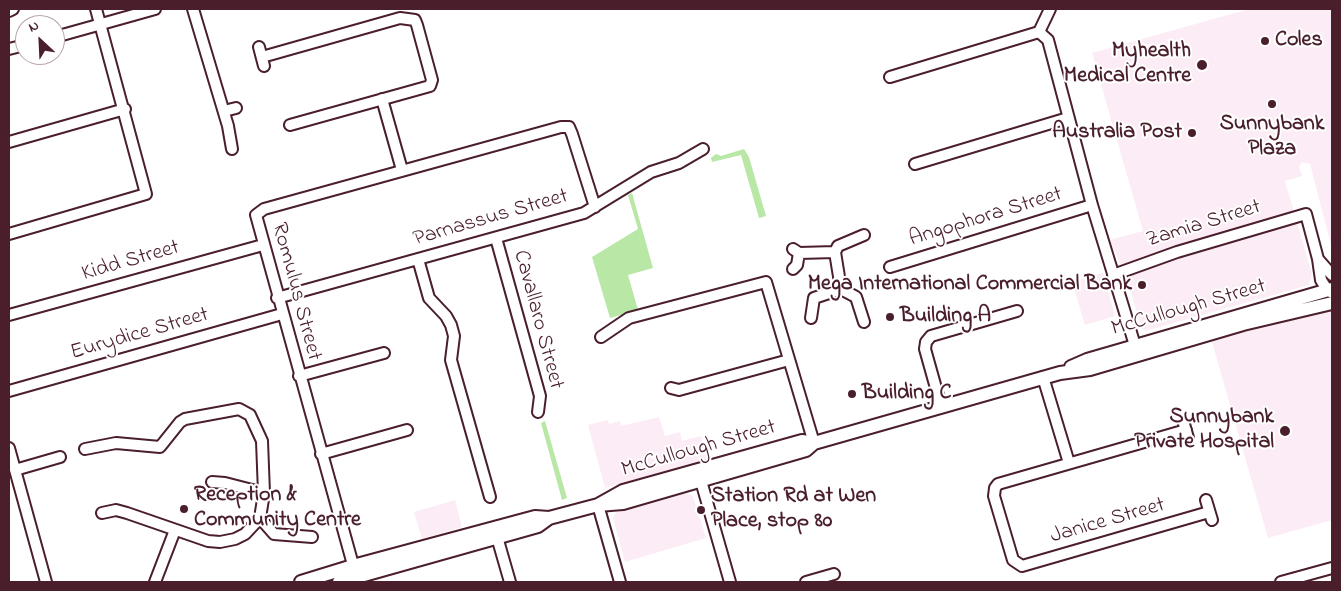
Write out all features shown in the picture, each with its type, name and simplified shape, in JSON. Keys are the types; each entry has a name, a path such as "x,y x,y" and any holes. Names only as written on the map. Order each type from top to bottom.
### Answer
{"main road":[{"name":"McCullough Street","path":"1136,350 1331,290"},
{"name":"McCullough Street","path":"301,582 354,571 495,533 538,526 550,518 598,505 623,491 699,476 806,450 814,443 1060,373 1088,360 1332,303"},
{"name":"McCullough Street","path":"339,582 354,571"}],"street":[{"path":"9,11 13,9"},
{"path":"9,234 146,194 125,109 96,9"},
{"path":"65,34 155,9"},
{"path":"193,9 224,111 232,149"},
{"path":"890,77 1039,32 1050,9"},
{"path":"262,57 407,18 415,20 432,80 430,86 290,125"},
{"path":"1039,32 1048,40 1092,205 1136,350"},
{"path":"382,99 402,170"},
{"path":"224,111 236,108"},
{"path":"9,142 125,109"},
{"path":"915,164 1068,118"},
{"name":"Romulus Street","path":"354,571 277,298 256,215 264,209 402,170 569,127 595,207"},
{"name":"Parnassus Street","path":"277,298 584,213 651,172 679,163 704,149"},
{"name":"Angophora Street","path":"890,267 1092,205"},
{"name":"Zamia Street","path":"1114,275 1177,252 1306,214 1318,259"},
{"path":"841,289 835,252 838,246 864,235"},
{"name":"Cavallaro Street","path":"496,238 540,396 538,412"},
{"name":"Kidd Street","path":"9,316 263,245"},
{"path":"793,269 797,265 796,251 835,252"},
{"path":"1318,259 1332,276"},
{"path":"1318,259 1321,280 1331,290"},
{"path":"418,260 429,298 446,316 451,325 454,336 451,360 490,498"},
{"path":"601,337 629,318 766,282 814,443"},
{"path":"811,318 814,298 841,289 856,297 864,322"},
{"path":"942,406 925,349 926,342 931,336 1017,311"},
{"name":"Eurydice Street","path":"9,392 282,314"},
{"path":"299,376 384,352"},
{"path":"671,388 679,390 789,360"},
{"path":"1043,377 1069,463 1186,431"},
{"path":"85,449 116,443 160,447 180,422 186,419 239,409 246,410 250,415 262,441 264,494 260,518 245,534 235,540 220,542 116,510 102,513"},
{"path":"321,454 407,430"},
{"path":"9,448 46,582"},
{"path":"15,470 60,457"},
{"name":"Janice Street","path":"1069,463 998,484 995,488 994,496 1013,560 1016,564 1022,566 1211,516 1206,500"},
{"path":"699,476 730,582"},
{"path":"212,482 225,483 264,494"},
{"path":"598,505 620,582"},
{"path":"260,518 274,534 312,538"},
{"path":"155,582 176,530"},
{"path":"495,533 510,582"},
{"path":"1281,582 1332,568"},
{"path":"806,582 834,574"}],"shaded area":[{"name":"Sunnybank Plaza","path":"1249,9 1332,9 1332,249 1310,164 1302,162 1299,167 1302,176 1285,181 1312,274 1309,285 1145,331 1141,327 1129,285 1110,240 1143,231 1092,53"},
{"path":"1103,273 1115,316 1085,325 1072,282"},
{"name":"Sunnybank Private Hospital","path":"1332,310 1332,520 1268,538 1212,342 1238,333"},
{"path":"659,417 665,436 680,432 682,441 701,436 707,460 605,488 588,425 608,420 609,424 620,421 621,426"},
{"path":"687,493 693,496 706,538 625,562 613,518 616,512"},
{"path":"455,500 462,527 422,539 414,512"}],"green space":[{"path":"744,149 749,157 766,216 759,218 741,155 712,162 711,158 716,154 721,156"},
{"path":"632,193 653,268 628,275 638,310 610,318 592,257 638,229 628,195"},
{"path":"545,421 567,498 562,500 541,423"}],"place":[{"name":"Coles","path":"1265,41"},
{"name":"Myhealth Medical Centre","path":"1202,65"},
{"name":"Sunnybank Plaza","path":"1272,104"},
{"name":"Australia Post","path":"1192,133"},
{"name":"Mega International Commercial Bank","path":"1142,285"},
{"name":"Building A","path":"890,317"},
{"name":"Building C","path":"852,394"},
{"name":"Sunnybank Private Hospital","path":"1285,431"},
{"name":"Reception & Community Centre","path":"184,509"},
{"name":"Station Rd at Wen Place, stop 80","path":"701,510"}]}
